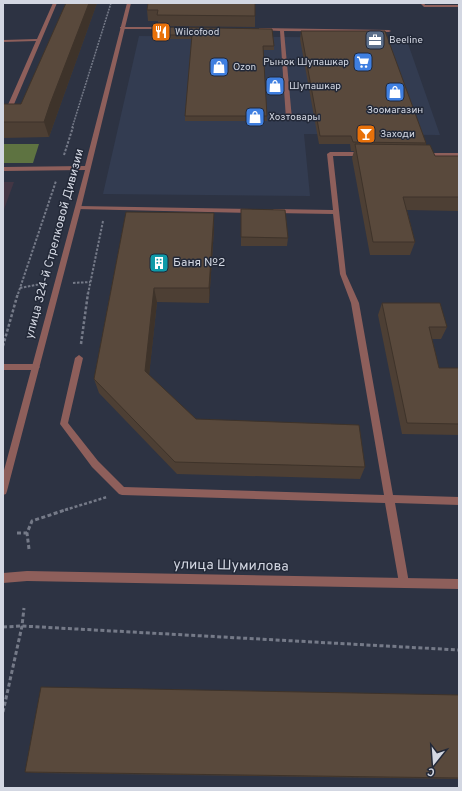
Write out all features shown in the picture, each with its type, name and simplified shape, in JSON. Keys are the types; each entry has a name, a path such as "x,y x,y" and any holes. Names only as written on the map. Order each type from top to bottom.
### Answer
{"street":[{"path":"3,109 9,109 55,3"},
{"name":"улица 324-й Стрелковой Дивизии","path":"3,491 78,208 129,3"},
{"path":"422,3 424,6 459,6"},
{"path":"122,28 174,28"},
{"path":"259,29 389,31"},
{"path":"282,30 289,119"},
{"path":"3,41 38,40"},
{"path":"368,154 330,154 342,274 355,303 404,583"},
{"path":"420,155 459,155"},
{"path":"3,169 88,168"},
{"path":"78,208 256,211"},
{"path":"264,211 336,212"},
{"path":"79,358 64,424 95,464 122,491 459,501"},
{"path":"3,367 36,367"},
{"name":"улица Шумилова","path":"3,578 27,576 459,584"}],"path":[{"path":"79,358 90,282 106,209"},
{"path":"70,283 90,282"},
{"path":"20,288 42,284"},
{"path":"29,549 27,533 32,521 122,491"},
{"path":"17,533 27,533"},
{"path":"3,712 22,626 24,608"},
{"path":"3,627 22,626 459,650"}],"shaded area":[{"name":"Шупашкар","path":"139,36 406,38 440,135 304,134 310,196 103,194"},
{"path":"3,182 14,182 3,212"}],"green space":[{"path":"3,144 39,144 33,163 3,163"}],"building":[{"path":"66,3 89,3 44,122 3,122 3,104 21,104"},
{"path":"148,3 255,3 255,16 157,15 158,10 147,10"},
{"path":"157,27 272,29 274,46 263,46 267,116 185,116 192,35 155,35"},
{"path":"301,31 385,31 426,143 353,142 351,136 320,136"},
{"path":"355,144 430,145 435,156 459,156 459,197 403,197 415,242 373,242"},
{"path":"241,209 285,210 288,238 241,237"},
{"path":"126,212 214,213 209,288 154,288 145,371 196,419 359,425 365,467 175,462 94,379"},
{"path":"382,303 440,303 447,327 429,327 439,368 459,368 459,424 407,423"},
{"path":"41,687 459,695 459,778 25,772"}],"place":[{"name":"Wilcofood","path":"161,32"},
{"name":"Beeline","path":"375,40"},
{"name":"Рынок Шупашкар","path":"363,62"},
{"name":"Ozon","path":"219,67"},
{"name":"Шупашкар","path":"275,86"},
{"name":"Зоомагазин","path":"395,92"},
{"name":"Хозтовары","path":"255,117"},
{"name":"Заходи","path":"366,134"},
{"name":"Баня №2","path":"159,263"}]}
